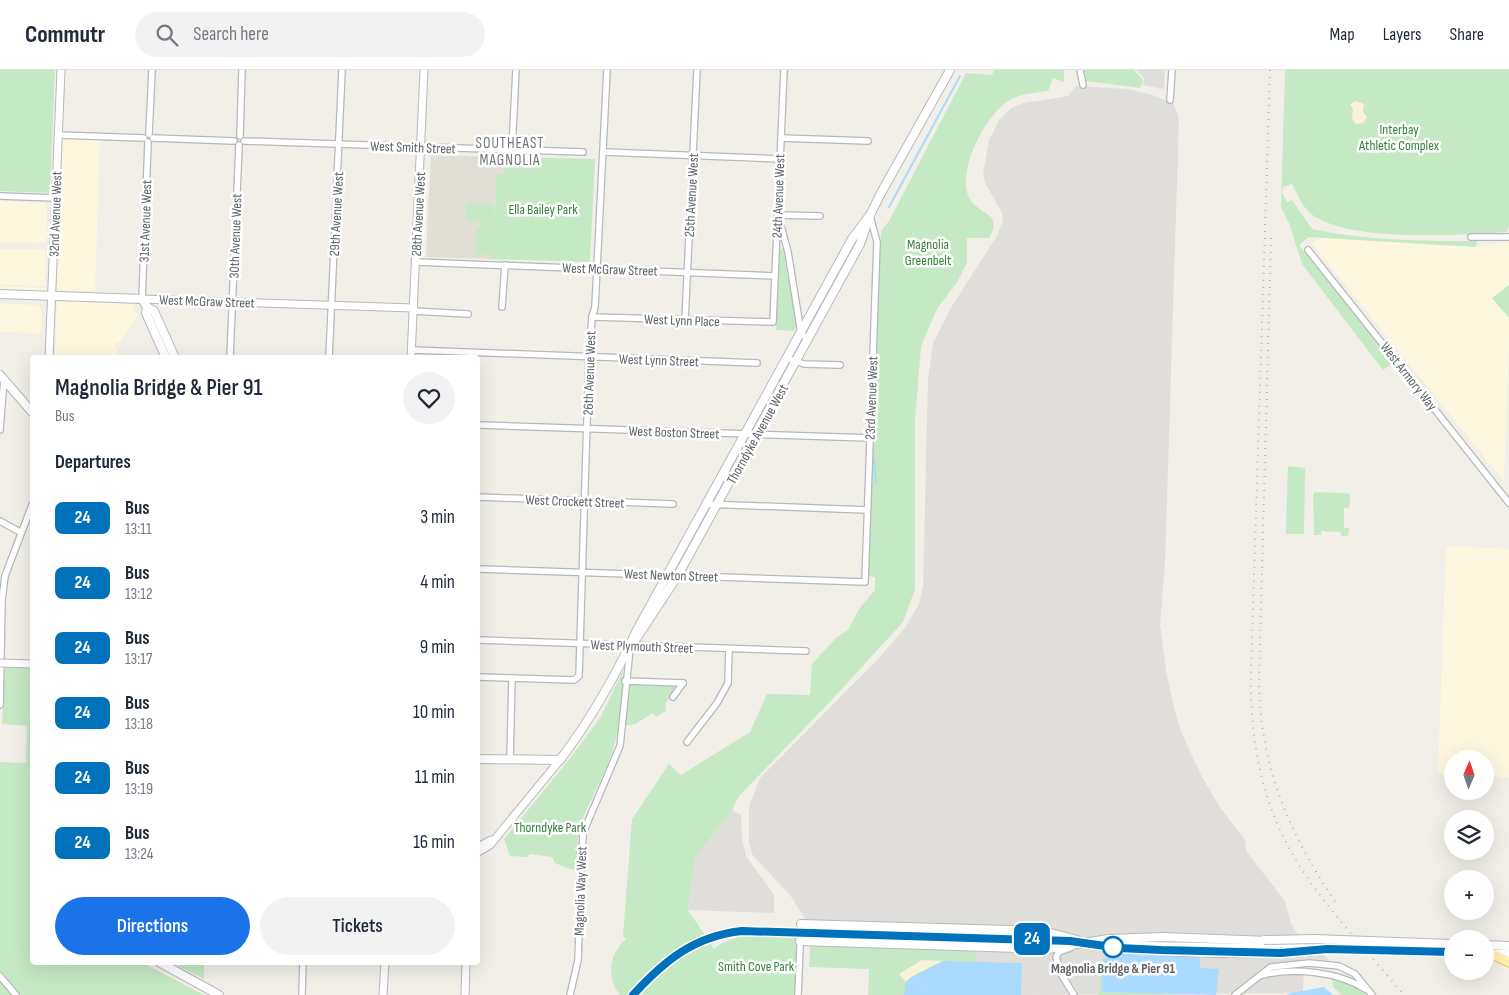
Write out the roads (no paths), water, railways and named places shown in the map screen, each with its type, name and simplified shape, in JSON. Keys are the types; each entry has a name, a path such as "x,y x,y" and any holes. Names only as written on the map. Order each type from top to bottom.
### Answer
{"main road":[{"name":"Thorndyke Avenue West","path":"560,760 594,714 631,646 637,630 786,358 852,240 870,215 950,70"},
{"name":"Thorndyke Avenue West","path":"631,646 678,575 718,504 860,244 870,215"},
{"name":"West McGraw Street","path":"0,294 142,299"},
{"path":"142,299 147,307 154,311 174,355"},
{"path":"147,307 146,313 165,355"},
{"path":"2,377 30,410"},
{"path":"480,759 560,760"},
{"path":"801,924 1043,931 1082,942 1119,948 1161,950 1281,953 1327,949 1444,952"},
{"path":"633,995 660,966 702,940 732,932 762,930 1082,942 1164,937 1444,944"},
{"path":"1264,940 1327,949"},
{"path":"1279,947 1335,940"},
{"path":"800,941 1048,949 1082,942"},
{"path":"1494,945 1509,946"},
{"path":"1279,947 1317,950"},
{"path":"1494,954 1509,954"},
{"path":"1494,956 1509,962"},
{"path":"164,965 219,995"}],"street":[{"name":"32nd Avenue West","path":"49,355 61,70"},
{"name":"31st Avenue West","path":"142,299 152,70"},
{"name":"30th Avenue West","path":"230,355 242,70"},
{"name":"29th Avenue West","path":"330,355 342,70"},
{"name":"28th Avenue West","path":"412,354 424,70"},
{"path":"512,149 516,70"},
{"name":"26th Avenue West","path":"512,678 574,680 579,676 589,357 592,317 595,307 607,70"},
{"name":"25th Avenue West","path":"685,320 697,70"},
{"name":"24th Avenue West","path":"773,322 784,70"},
{"path":"1080,70 1083,84"},
{"path":"1170,100 1172,70"},
{"name":"West Smith Street","path":"58,135 583,152"},
{"path":"781,138 868,141"},
{"path":"604,152 780,159"},
{"path":"0,196 56,198"},
{"path":"808,340 801,333 788,252 778,214 820,216"},
{"name":"23rd Avenue West","path":"865,582 878,242 870,215"},
{"path":"1471,238 1509,236"},
{"name":"West Armory Way","path":"1308,250 1509,503"},
{"name":"West McGraw Street","path":"416,262 775,276"},
{"path":"502,307 505,265"},
{"name":"West McGraw Street","path":"142,299 332,305 414,310"},
{"path":"414,310 468,314"},
{"name":"West Lynn Place","path":"592,317 773,322"},
{"name":"West Lynn Street","path":"412,354 471,355"},
{"name":"West Lynn Street","path":"480,355 757,363"},
{"path":"786,358 804,364 840,366"},
{"path":"0,430 2,377"},
{"name":"West Boston Street","path":"480,425 870,438"},
{"name":"West Crockett Street","path":"480,498 672,504"},
{"path":"706,504 867,510"},
{"path":"0,705 2,592 4,576 30,510"},
{"path":"0,521 20,532"},
{"name":"West Newton Street","path":"480,569 865,582"},
{"name":"West Plymouth Street","path":"480,640 806,651"},
{"name":"Magnolia Way West","path":"570,995 578,960 583,833 593,805 618,753 625,681 631,646"},
{"path":"687,742 717,703 728,683 729,649"},
{"path":"0,663 30,664"},
{"path":"480,677 512,678 510,760"},
{"path":"625,681 683,683 673,697"},
{"name":"Thorndyke Avenue West","path":"480,851 496,838 560,760"},
{"name":"Thorndyke Avenue West","path":"480,845 496,838"},
{"path":"798,995 801,924"},
{"path":"1074,995 1061,974 1056,957 1059,952 1078,946 1165,944 1279,947"},
{"path":"1235,995 1256,977 1272,967 1309,963 1339,966 1348,970 1355,974 1371,993"},
{"path":"302,995 303,965"},
{"path":"383,995 385,965"},
{"path":"465,995 466,965"},
{"path":"1345,978 1348,970"},
{"path":"1256,977 1276,972 1334,974 1371,993"},
{"path":"0,976 16,995"}],"water":[{"path":"1122,952 1200,958 1200,968 1219,969 1216,995 1102,992 1103,960 1107,958 1122,958"},
{"path":"943,961 1022,963 1021,995 904,995 906,982 910,978"},
{"path":"1324,987 1333,995 1286,995 1298,992"}],"waterway":[{"path":"889,207 960,76"},
{"path":"874,458 876,482"}],"railway":[{"path":"1270,70 1251,672 1252,718 1258,762 1270,806 1289,848 1301,868 1328,906 1404,995"},
{"path":"1271,238 1259,681 1261,712 1271,771 1280,798 1304,851 1336,903"}],"place":[{"name":"Magnolia Bridge & Pier 91","path":"1113,947"}],"district":[{"name":"SOUTHEAST MAGNOLIA","path":"510,152"}],"park label":[{"name":"Interbay Athletic Complex","path":"1399,138"},
{"name":"Ella Bailey Park","path":"543,209"},
{"name":"Magnolia Greenbelt","path":"928,252"},
{"name":"Thorndyke Park","path":"550,827"},
{"name":"Smith Cove Park","path":"756,966"}]}
